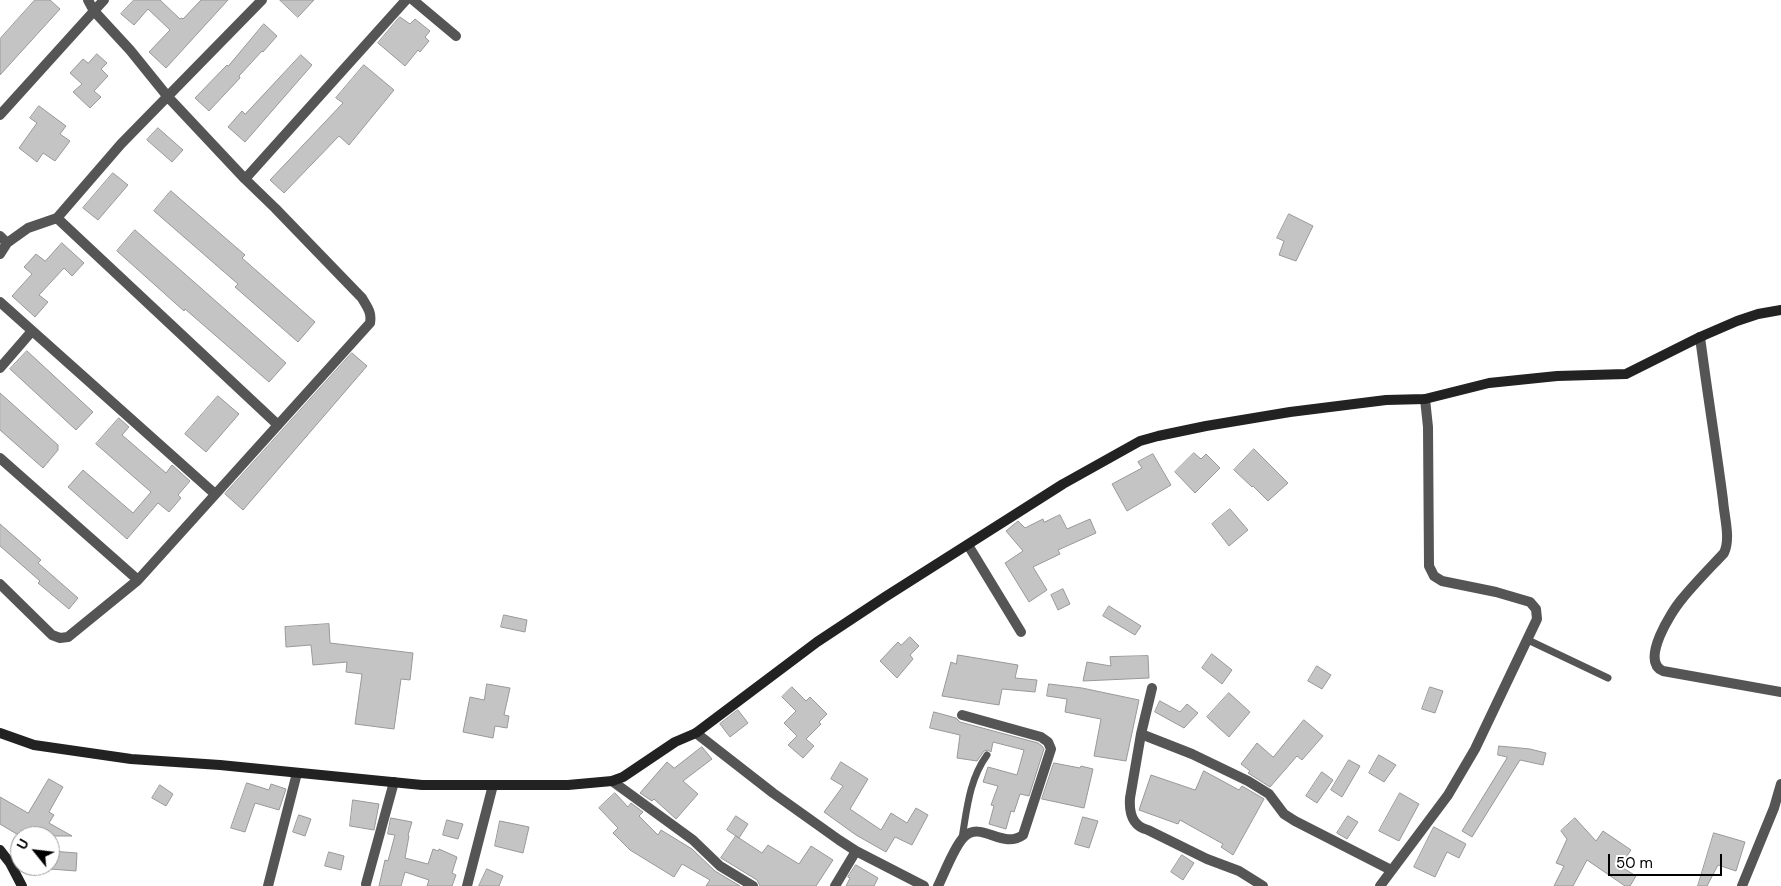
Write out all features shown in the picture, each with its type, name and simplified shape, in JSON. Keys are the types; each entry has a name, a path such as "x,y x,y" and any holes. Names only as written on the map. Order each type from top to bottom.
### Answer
{"street":[{"path":"0,584 52,635 60,638 68,637 138,580 370,323 370,311 355,291 275,208 245,180 168,97 130,50 94,11 88,0"},
{"path":"0,115 104,0"},
{"path":"0,254 4,240 28,228 57,218 121,144 262,0"},
{"path":"245,180 406,0"},
{"path":"413,0 456,36"},
{"path":"57,218 278,425"},
{"path":"0,302 215,494"},
{"path":"0,734 34,745 131,759 220,765 422,785 568,785 612,781 623,777 675,742 696,734 817,642 1063,484 1140,441 1206,426 1290,412 1386,400 1425,399 1489,383 1557,376 1626,374 1700,337 1758,314 1781,310"},
{"path":"0,368 32,331"},
{"path":"1700,337 1721,484 1726,548 1724,553 1681,600 1659,637 1653,654 1655,664 1663,671 1781,692"},
{"path":"1382,886 1391,870 1448,794 1471,757 1538,619 1536,609 1530,602 1496,592 1442,581 1434,576 1429,566 1428,427 1425,399"},
{"path":"0,458 138,580"},
{"path":"968,545 1022,632"},
{"path":"1152,688 1141,734 1130,798 1129,808 1133,821 1140,828 1239,870 1263,886"},
{"path":"938,886 962,838 971,832 983,832 1010,840 1017,839 1023,835 1051,749 1048,742 1041,737 962,716"},
{"path":"696,734 772,793 856,851 924,886"},
{"path":"1141,734 1192,754 1248,781 1268,794 1284,814 1295,821 1391,870"},
{"path":"268,886 297,773"},
{"path":"612,781 693,840 720,866 753,886"},
{"path":"366,884 394,782"},
{"path":"1742,886 1774,808 1781,784"},
{"path":"467,886 493,785"},
{"path":"0,850 10,863 22,886"},
{"path":"835,886 856,851"}],"lane":[{"path":"1528,640 1608,678"},
{"path":"962,838 969,794 975,776 987,755"}],"building":[{"path":"35,0 50,0 60,9 0,75 0,39"},
{"path":"134,0 160,0 180,19 183,19 201,0 228,0 166,68 149,52 170,30 148,9 134,25 121,14"},
{"path":"280,0 314,0 298,17"},
{"path":"400,17 410,24 415,19 430,31 425,37 429,41 420,52 418,50 405,66 378,43"},
{"path":"264,24 277,36 209,111 195,98 228,66"},
{"path":"97,54 107,63 101,69 108,76 94,91 101,97 90,108 73,92 82,84 70,73 83,59 88,63"},
{"path":"301,55 312,65 245,142 228,127 242,111 245,114"},
{"path":"364,65 394,90 349,145 339,136 284,193 270,180 343,103 336,98"},
{"path":"39,106 66,126 60,134 70,141 55,161 43,153 37,162 19,148 37,123 30,118"},
{"path":"158,128 183,150 172,162 147,140"},
{"path":"113,173 128,185 98,220 83,208"},
{"path":"171,191 245,255 242,258 315,322 298,342 235,287 238,284 154,211"},
{"path":"1289,214 1313,226 1296,261 1279,255 1284,241 1277,238"},
{"path":"135,230 286,363 269,382 185,309 184,311 117,251"},
{"path":"62,243 84,263 72,276 64,268 39,295 48,302 35,317 12,296 32,274 24,267 36,254 45,261"},
{"path":"27,351 93,412 76,430 10,369"},
{"path":"352,353 367,366 243,510 225,494"},
{"path":"0,393 58,445 58,450 43,468 0,430"},
{"path":"218,396 239,414 206,452 185,434"},
{"path":"119,418 129,427 122,435 166,473 172,465 190,481 178,495 181,498 169,512 158,503 127,539 68,487 83,470 133,513 151,492 96,444"},
{"path":"1254,449 1288,483 1268,501 1234,470"},
{"path":"1194,453 1201,459 1206,454 1220,468 1195,493 1175,472"},
{"path":"1153,454 1171,485 1127,511 1112,484 1142,468 1138,462"},
{"path":"1230,509 1248,530 1229,546 1212,524"},
{"path":"1060,515 1067,529 1090,519 1096,533 1058,550 1060,554 1033,567 1047,590 1029,602 1005,563 1023,551 1006,531 1018,521 1025,528 1043,519 1044,522"},
{"path":"0,524 41,560 38,563 78,598 69,609 38,583 40,581 0,546"},
{"path":"1063,589 1070,604 1058,610 1051,595"},
{"path":"1109,606 1141,626 1135,635 1103,616"},
{"path":"504,615 527,620 525,632 501,627"},
{"path":"329,624 330,643 413,653 410,680 401,679 394,729 355,724 362,674 346,672 347,662 313,665 311,645 286,647 285,627"},
{"path":"910,637 919,646 910,655 913,659 897,678 880,661 898,642 901,645"},
{"path":"1212,654 1232,670 1222,684 1202,668"},
{"path":"958,655 1018,665 1015,678 1037,680 1035,692 1002,689 999,705 942,696 951,662 956,664"},
{"path":"1148,656 1149,678 1083,681 1087,662 1111,666 1110,657"},
{"path":"1317,666 1331,675 1322,689 1308,681"},
{"path":"487,684 510,688 504,715 509,716 507,728 495,726 493,738 463,732 470,697 484,700"},
{"path":"1049,684 1082,688 1139,700 1126,761 1094,756 1101,719 1065,712 1067,699 1047,696"},
{"path":"792,687 806,701 810,697 827,714 819,722 821,724 806,739 814,746 803,758 788,745 797,736 784,723 796,711 782,697"},
{"path":"1430,687 1443,691 1435,713 1422,709"},
{"path":"1229,693 1250,712 1229,737 1207,717"},
{"path":"1160,701 1180,712 1187,704 1198,713 1184,728 1155,712"},
{"path":"738,710 748,723 730,737 720,724"},
{"path":"934,712 956,718 960,722 1038,743 1044,749 1029,796 1020,794 1014,812 1011,811 1006,829 989,824 994,806 991,805 998,786 983,782 988,767 1017,775 1024,750 993,742 991,752 988,750 984,751 977,761 957,758 960,735 930,728"},
{"path":"1304,720 1323,736 1302,760 1297,756 1270,787 1248,773 1250,771 1241,764 1257,743 1273,757"},
{"path":"1499,746 1530,749 1546,753 1543,765 1520,760 1472,837 1462,831 1507,758 1498,755"},
{"path":"702,747 712,759 683,781 698,794 676,819 654,799 652,801 640,793 667,762 674,768"},
{"path":"1379,755 1396,765 1384,782 1369,773"},
{"path":"1349,760 1360,766 1342,797 1331,790"},
{"path":"841,762 868,779 850,809 881,830 891,813 907,823 916,808 928,815 912,845 895,837 886,852 856,835 824,812 843,786 831,779"},
{"path":"1054,763 1093,769 1084,808 1042,799"},
{"path":"1204,771 1239,790 1242,786 1264,799 1233,855 1221,847 1223,844 1180,820 1178,824 1139,810 1151,775 1195,790"},
{"path":"1322,772 1333,780 1317,803 1306,796"},
{"path":"49,779 63,787 49,812 54,815 49,823 54,826 10,826 10,830 0,824 0,797 28,813"},
{"path":"247,783 269,790 271,784 286,789 279,810 255,803 245,832 231,828"},
{"path":"160,785 173,794 166,806 152,798"},
{"path":"615,793 628,807 631,803 643,812 639,816 658,835 661,830 692,849 715,871 740,886 706,886 710,880 682,864 674,877 630,850 613,833 618,828 599,808"},
{"path":"1400,793 1419,804 1399,841 1379,831"},
{"path":"353,800 379,804 374,830 350,826"},
{"path":"299,815 311,819 305,836 293,832"},
{"path":"736,816 748,824 739,838 727,830"},
{"path":"1348,816 1358,822 1347,839 1337,833"},
{"path":"1083,817 1098,821 1089,848 1075,844"},
{"path":"391,818 412,822 405,858 428,864 433,849 438,851 439,849 457,857 452,873 456,875 452,886 427,886 429,880 405,872 401,886 379,886 385,860 388,861 395,835 388,834"},
{"path":"1575,818 1596,841 1603,831 1631,850 1620,866 1636,876 1630,886 1625,886 1587,860 1573,886 1554,886 1564,866 1556,863 1567,839 1561,831"},
{"path":"447,820 463,824 458,839 443,835"},
{"path":"500,821 529,827 523,853 495,846"},
{"path":"1434,827 1466,844 1459,858 1447,852 1435,877 1414,867"},
{"path":"60,829 72,836 60,836"},
{"path":"1714,833 1745,842 1736,871 1718,865 1707,886 1698,886"},
{"path":"736,836 762,853 768,845 799,864 811,846 833,860 816,886 760,886 757,880 721,858"},
{"path":"60,852 77,853 76,871 60,870"},
{"path":"329,852 344,856 341,870 325,866"},
{"path":"1182,855 1194,863 1183,880 1171,872"},
{"path":"856,865 878,878 874,886 846,886 850,878 848,877"},
{"path":"487,869 503,876 499,886 479,886"}]}
